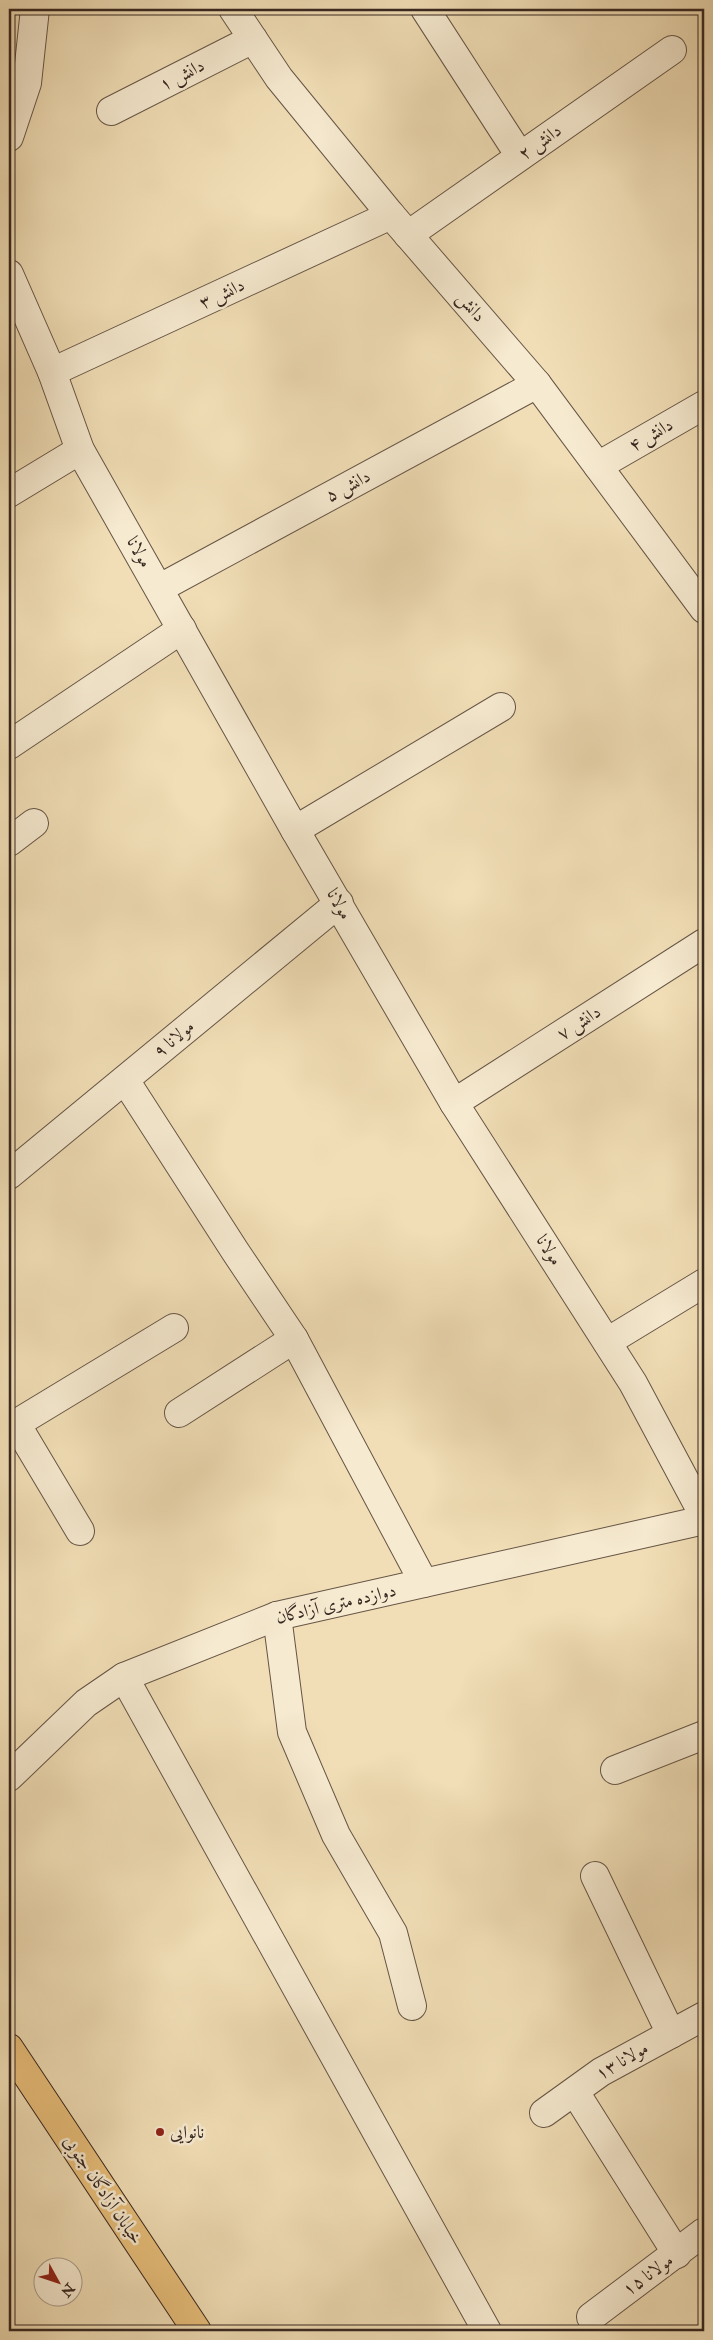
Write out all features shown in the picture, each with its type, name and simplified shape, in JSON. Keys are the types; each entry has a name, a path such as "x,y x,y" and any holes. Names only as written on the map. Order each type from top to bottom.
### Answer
{"main road":[{"name":"خیابان آزادگان جنوبی","path":"9,2048 197,2331"}],"street":[{"path":"9,137 27,83 35,9"},
{"name":"دانش","path":"233,9 279,78 400,225 537,384 704,609"},
{"path":"425,9 520,156"},
{"name":"دانش ۱","path":"111,111 253,39"},
{"name":"دانش ۲","path":"400,225 520,156 672,50"},
{"name":"دانش ۳","path":"52,372 400,225"},
{"name":"مولانا","path":"9,274 52,372 80,450 160,588 295,830 454,1103 633,1383 704,1518"},
{"name":"دانش ۵","path":"160,588 537,384"},
{"name":"دانش ۴","path":"598,466 704,405"},
{"path":"9,493 80,450"},
{"path":"9,745 182,629"},
{"path":"295,830 501,708"},
{"path":"9,842 34,824"},
{"name":"مولانا ۹","path":"9,1175 339,903"},
{"name":"دانش ۷","path":"454,1103 704,943"},
{"path":"125,1080 235,1251 294,1338 424,1583"},
{"path":"607,1342 704,1283"},
{"path":"80,1531 12,1425 174,1328"},
{"path":"179,1413 294,1338"},
{"name":"دوازده متری آزادگان","path":"9,1777 86,1704 124,1677 277,1616 704,1518"},
{"path":"277,1616 292,1732 336,1835 393,1933 412,2006"},
{"path":"124,1677 488,2331"},
{"path":"615,1770 704,1735"},
{"path":"595,1876 671,2034"},
{"name":"مولانا ۱۳","path":"544,2113 602,2072 704,2016"},
{"path":"574,2092 677,2254"},
{"name":"مولانا ۱۵","path":"591,2317 704,2232"}],"place":[{"name":"نانوایی","path":"160,2132"}]}
